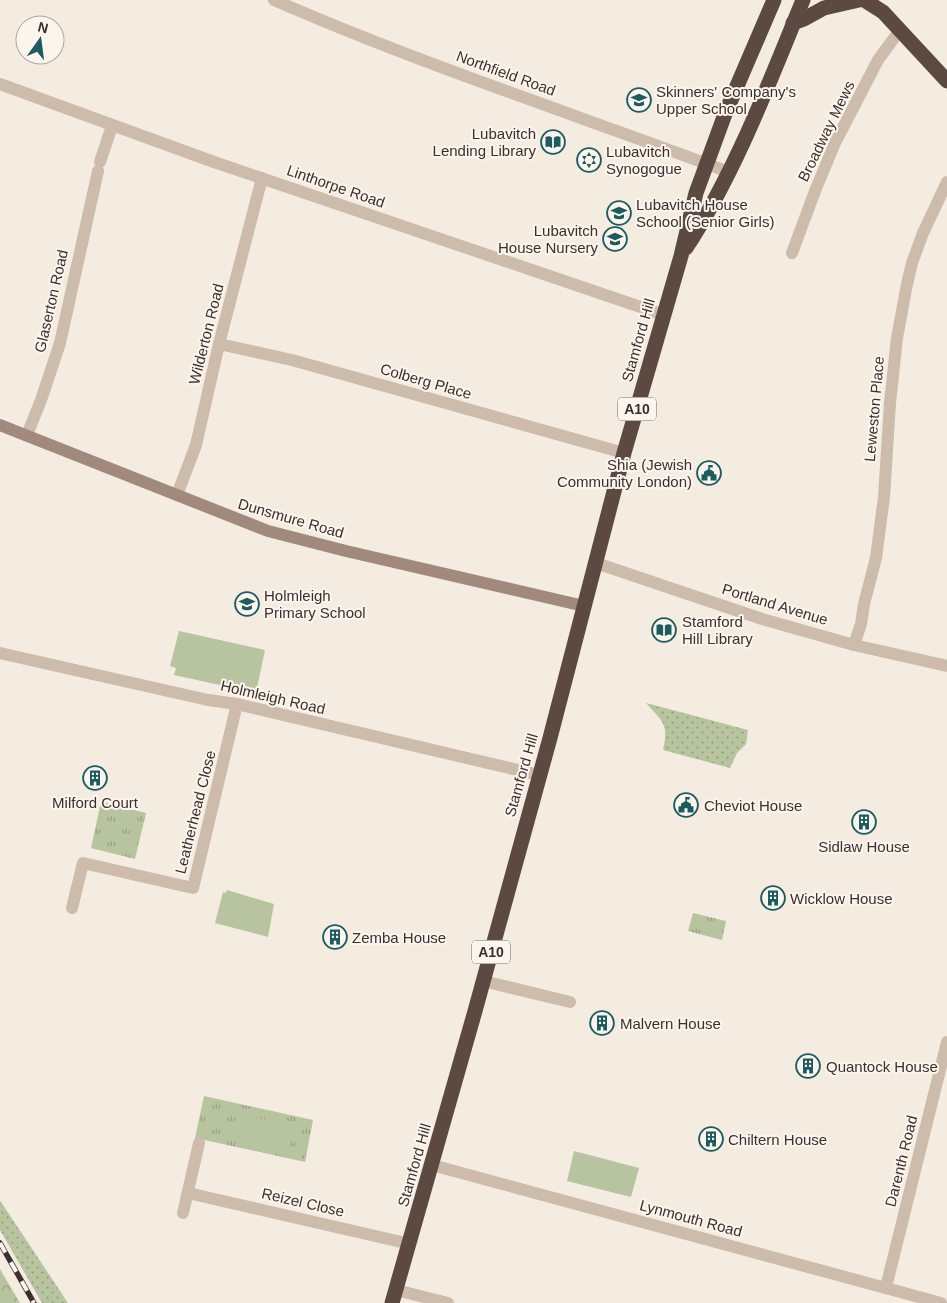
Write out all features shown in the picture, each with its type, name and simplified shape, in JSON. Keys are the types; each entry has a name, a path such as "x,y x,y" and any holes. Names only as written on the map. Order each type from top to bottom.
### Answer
{"highway":[{"name":"Stamford Hill","path":"394,1296 483,981 624,453 681,256 696,193 735,91 774,0"},
{"name":"Stamford Hill","path":"681,256 703,222 729,172 803,0"},
{"path":"793,23 824,8 859,0"},
{"path":"864,0 878,5 947,81"},
{"path":"735,91 760,102"}],"street":[{"name":"Northfield Road","path":"274,0 342,30 400,52 729,172"},
{"name":"Broadway Mews","path":"792,253 835,143 878,60 900,30"},
{"name":"Linthorpe Road","path":"0,84 112,126 664,315"},
{"name":"Glaserton Road","path":"27,435 42,400 60,343 99,166 112,126"},
{"name":"Wilderton Road","path":"177,496 196,445 219,344 262,178"},
{"name":"Leweston Place","path":"854,645 861,624 864,604 876,558 884,497 890,403 897,338 907,284 912,262 947,182"},
{"name":"Colberg Place","path":"219,344 292,360 624,453"},
{"name":"Dunsmure Road","path":"0,424 268,531 584,606"},
{"name":"Portland Avenue","path":"596,563 762,619 854,645 947,666"},
{"name":"Holmleigh Road","path":"0,653 208,700 237,704 539,775"},
{"name":"Leatherhead Close","path":"72,908 84,860 193,888 237,704"},
{"path":"483,981 570,1002"},
{"name":"Darenth Road","path":"886,1287 947,1042"},
{"path":"183,1213 199,1143"},
{"name":"Lynmouth Road","path":"432,1165 942,1303"},
{"name":"Reizel Close","path":"188,1193 410,1244"},
{"path":"394,1296 448,1303"}],"green space":[{"path":"179,631 265,650 256,693 174,675 176,668 170,666"},
{"path":"646,703 748,730 746,744 737,753 730,768 663,750 665,729 660,719"},
{"path":"101,802 146,813 135,859 91,848"},
{"path":"227,890 274,904 268,937 215,923 223,892 226,893"},
{"path":"693,913 726,921 722,940 688,931"},
{"path":"204,1096 313,1120 305,1162 195,1138"},
{"path":"242,1115 294,1125 288,1156 236,1145"},
{"path":"574,1151 639,1168 631,1197 567,1181"},
{"path":"0,1201 68,1303 42,1303 0,1230"},
{"path":"0,1269 20,1303 0,1303"}],"railway":[{"path":"0,1243 34,1303"}],"place":[{"name":"Skinners' Company's Upper School","path":"639,100"},
{"name":"Lubavitch Lending Library","path":"553,142"},
{"name":"Lubavitch Synogogue","path":"589,160"},
{"name":"Lubavitch House School (Senior Girls)","path":"619,213"},
{"name":"Lubavitch House Nursery","path":"615,239"},
{"name":"Shia (Jewish Community London)","path":"709,473"},
{"name":"Holmleigh Primary School","path":"247,604"},
{"name":"Stamford Hill Library","path":"664,630"},
{"name":"Milford Court","path":"95,778"},
{"name":"Cheviot House","path":"686,805"},
{"name":"Sidlaw House","path":"864,822"},
{"name":"Wicklow House","path":"773,898"},
{"name":"Zemba House","path":"335,937"},
{"name":"Malvern House","path":"602,1023"},
{"name":"Quantock House","path":"808,1066"},
{"name":"Chiltern House","path":"711,1139"}]}
